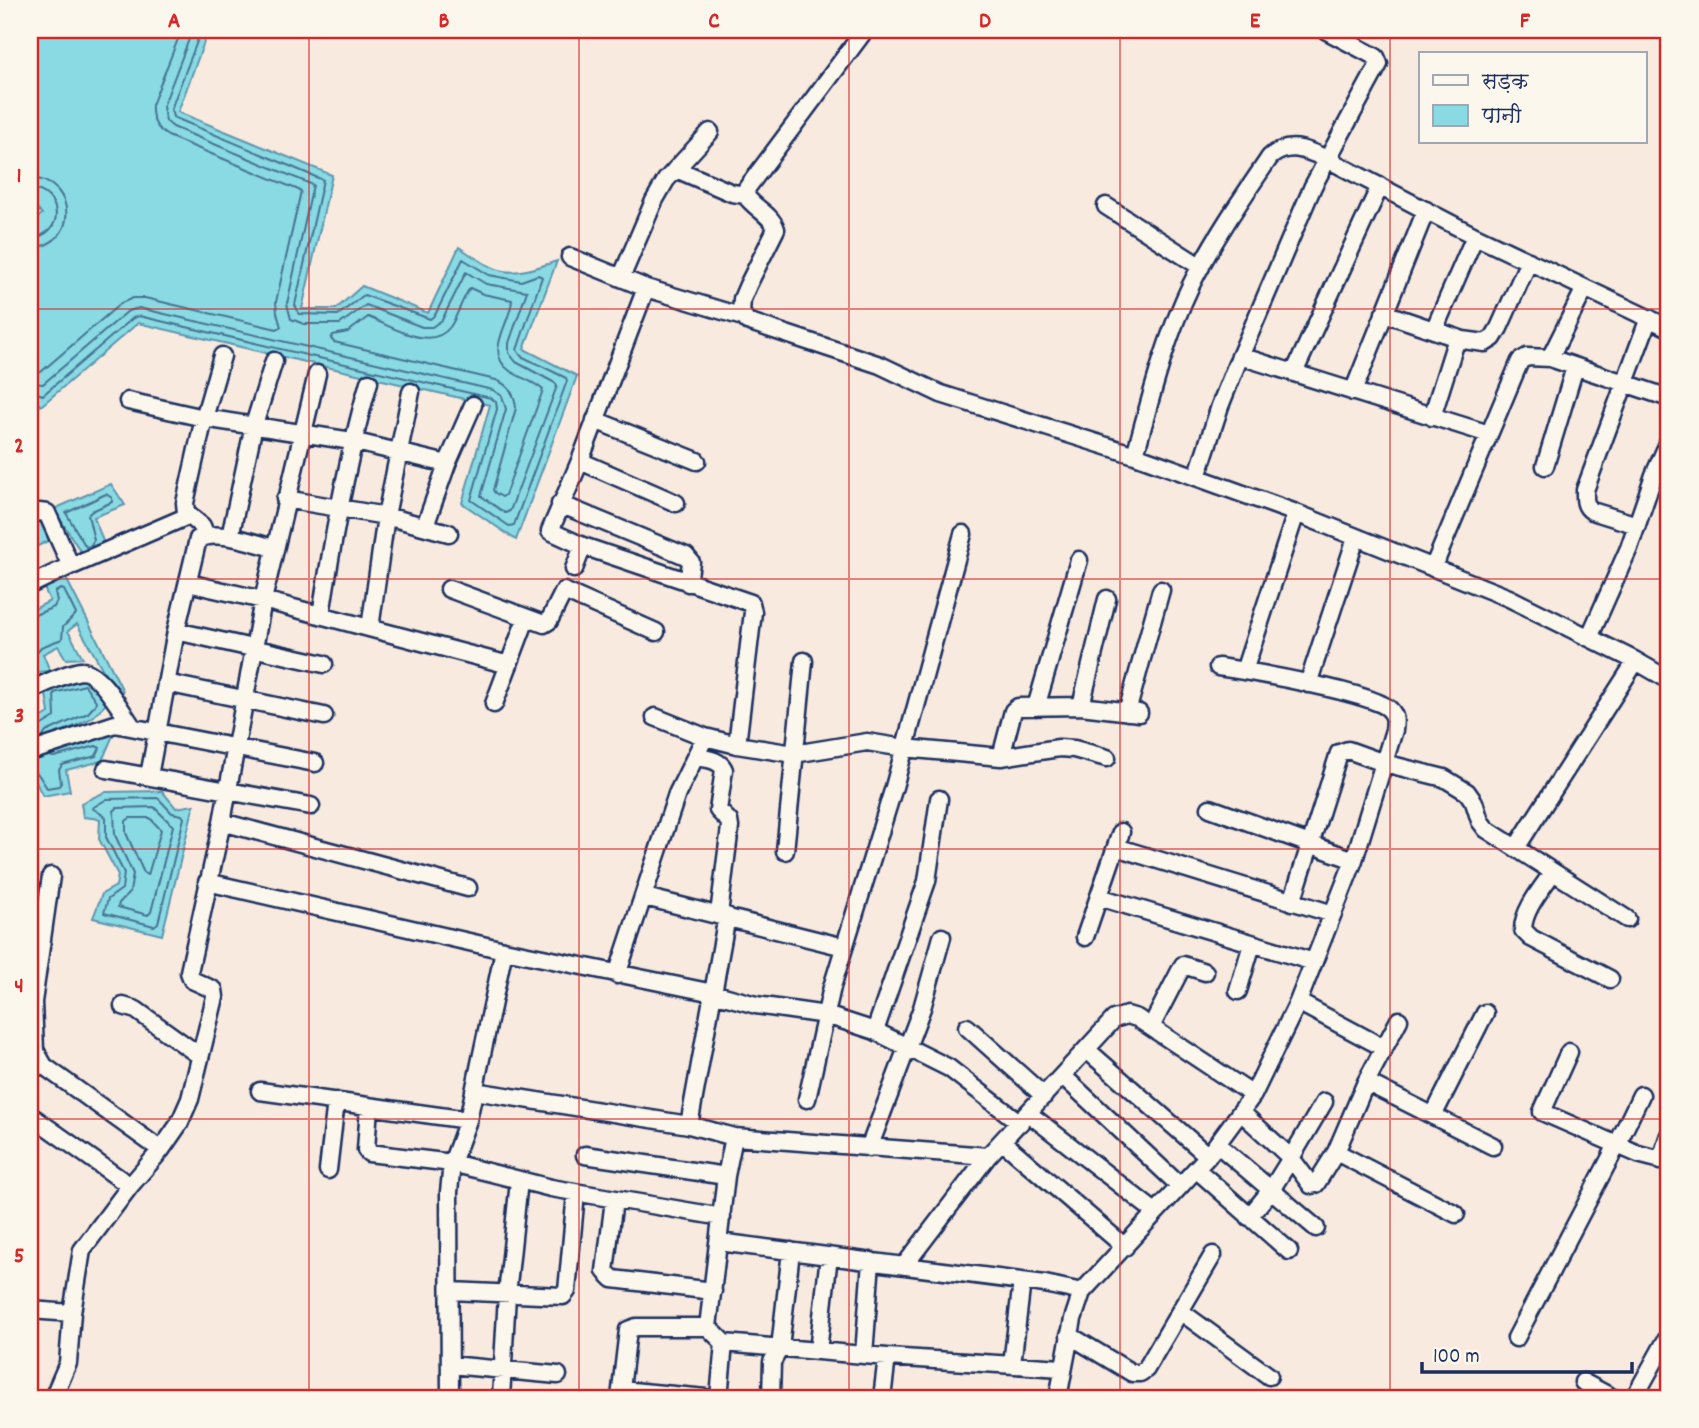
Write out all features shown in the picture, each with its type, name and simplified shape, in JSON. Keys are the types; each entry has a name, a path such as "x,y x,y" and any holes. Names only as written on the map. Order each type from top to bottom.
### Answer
{"street":[{"path":"743,317 740,308 742,299 776,229 771,219 748,201 747,188 865,30"},
{"path":"1197,477 1220,406 1240,356 1327,159 1379,64 1376,57 1325,30"},
{"path":"621,278 654,201 666,180 710,132"},
{"path":"1135,454 1161,358 1186,296 1228,218 1270,157 1278,150 1303,148 1475,236 1669,328"},
{"path":"676,169 732,193 746,195"},
{"path":"1294,373 1380,186"},
{"path":"1106,206 1201,267"},
{"path":"1353,392 1426,210"},
{"path":"1434,330 1475,236"},
{"path":"570,257 646,288 743,317 759,326 880,365 940,394 1135,454 1296,513 1509,598 1669,680"},
{"path":"1384,313 1457,338 1485,343 1493,338 1529,261"},
{"path":"646,288 550,531 583,546 744,600 752,607 737,745"},
{"path":"1550,358 1585,288"},
{"path":"1637,525 1592,511 1584,501 1585,490 1598,460 1623,383 1649,318"},
{"path":"1432,416 1457,338"},
{"path":"206,536 202,526 188,516 185,500 222,356"},
{"path":"1240,356 1489,435"},
{"path":"1433,568 1520,361 1527,357 1550,358 1669,398"},
{"path":"230,537 254,425 274,361"},
{"path":"1545,466 1575,367"},
{"path":"53,1398 68,1363 72,1313 82,1250 161,1150 184,1114 200,1056 214,994 211,987 191,979 189,972 228,792 263,600 317,374"},
{"path":"321,615 338,507 352,441 369,382"},
{"path":"370,628 386,516 411,392"},
{"path":"128,401 204,418 352,441 447,464"},
{"path":"425,526 472,405"},
{"path":"595,420 697,461"},
{"path":"1589,638 1669,441"},
{"path":"579,461 676,503"},
{"path":"285,499 386,516 449,533"},
{"path":"560,504 686,556 691,562 688,583"},
{"path":"30,515 47,513 72,565"},
{"path":"1244,671 1296,513"},
{"path":"30,584 188,516"},
{"path":"807,1099 844,947 904,748 963,534"},
{"path":"149,776 176,631 197,543 201,537 206,536 230,537 275,548"},
{"path":"1308,684 1356,538"},
{"path":"573,569 583,546"},
{"path":"1036,706 1079,559"},
{"path":"188,583 509,665"},
{"path":"449,589 540,624 547,623 564,592 656,632"},
{"path":"1002,757 1014,709 1081,706 1133,713 1161,590"},
{"path":"1081,706 1107,599"},
{"path":"494,704 526,619"},
{"path":"176,631 324,664"},
{"path":"785,851 804,661"},
{"path":"1516,848 1636,661"},
{"path":"1058,1398 1069,1335 1082,1292 1196,1170 1254,1095 1298,1002 1354,860 1394,730 1395,720 1391,710 1379,701 1218,667"},
{"path":"30,690 77,672 89,672 101,682 132,726"},
{"path":"166,683 324,716"},
{"path":"655,717 705,737 794,754 867,742 1002,757 1059,748 1074,749 1107,758"},
{"path":"30,752 115,723 315,763"},
{"path":"618,975 677,794 705,737"},
{"path":"1292,902 1339,753 1348,750 1384,763 1427,772 1459,786 1474,802 1480,821 1486,829 1627,919"},
{"path":"689,1125 713,993 730,827 729,821 721,815 718,806 723,766 716,761 696,757"},
{"path":"106,769 310,806"},
{"path":"875,1031 927,881 939,799"},
{"path":"1210,808 1354,860"},
{"path":"222,822 468,888"},
{"path":"1085,937 1119,839 1292,902 1333,914"},
{"path":"1553,872 1528,911 1523,923 1524,930 1531,938 1610,979"},
{"path":"51,876 33,980 31,1016 36,1055 44,1066 161,1150"},
{"path":"207,882 504,950 713,993 756,1005 826,1015 875,1031 906,1049 949,1068 1155,1212"},
{"path":"645,897 844,947"},
{"path":"1099,897 1314,962"},
{"path":"869,1148 922,1008 942,937"},
{"path":"1238,991 1252,944"},
{"path":"450,1398 449,1192 452,1163 468,1120 504,950"},
{"path":"1151,1027 1183,965 1205,972"},
{"path":"1298,1002 1384,1048"},
{"path":"123,1006 136,1010 200,1056"},
{"path":"1433,1116 1485,1013"},
{"path":"904,1266 988,1156 1114,1019 1133,1016 1254,1095"},
{"path":"1241,1112 1291,1158 1311,1185 1316,1184 1336,1152 1366,1082 1399,1020"},
{"path":"967,1027 1044,1096"},
{"path":"1087,1050 1213,1150 1271,1190 1316,1228"},
{"path":"1569,1052 1542,1112 1617,1145 1665,1161 1669,1135"},
{"path":"1063,1076 1180,1186"},
{"path":"1366,1082 1493,1146"},
{"path":"260,1091 468,1120"},
{"path":"474,1091 689,1125 734,1137 988,1156"},
{"path":"1516,1338 1617,1145 1640,1095"},
{"path":"328,1170 336,1101"},
{"path":"1249,1216 1271,1190 1324,1102"},
{"path":"369,1106 367,1152 452,1163 519,1181 614,1200 722,1217"},
{"path":"30,1115 130,1186"},
{"path":"708,1327 726,1176 734,1137"},
{"path":"1003,1142 1125,1247"},
{"path":"1336,1152 1456,1214"},
{"path":"585,1155 726,1176"},
{"path":"1196,1170 1289,1251"},
{"path":"501,1398 507,1294 519,1181"},
{"path":"451,1291 561,1296 565,1294 576,1192"},
{"path":"614,1200 606,1275 613,1279 713,1291"},
{"path":"719,1242 1022,1281 1082,1292"},
{"path":"771,1398 772,1362 780,1348 791,1251"},
{"path":"1069,1335 1132,1373 1140,1373 1146,1369 1213,1255"},
{"path":"817,1351 829,1256"},
{"path":"864,1355 871,1261"},
{"path":"1012,1364 1022,1281"},
{"path":"30,1310 72,1313"},
{"path":"1180,1311 1269,1376"},
{"path":"706,1398 621,1394 628,1330 636,1327 708,1327 724,1343 1062,1368"},
{"path":"1634,1398 1669,1335"},
{"path":"719,1398 724,1343"},
{"path":"882,1398 887,1357"},
{"path":"450,1365 558,1375"},
{"path":"1583,1382 1613,1398"}],"water":[{"path":"30,30 197,30 207,34 178,112 332,175 302,309 336,309 362,286 428,313 459,247 485,264 505,271 527,270 557,261 524,349 577,376 516,540 462,503 490,405 138,323 41,406 30,396 30,224 42,214 30,202"},
{"path":"111,484 125,505 94,517 103,541 87,562 54,509"},
{"path":"39,509 54,538 30,550 30,515"},
{"path":"66,578 123,691 117,695 77,624 68,631 83,658 66,659 58,646 43,654 50,671 36,672 32,658 30,659 30,611 50,601 44,588"},
{"path":"87,676 106,704 92,718 49,738 52,750 114,733 102,761 66,770 70,791 43,796 32,769 30,724 49,713 45,688"},
{"path":"162,791 176,808 194,805 162,935 93,918 102,894 116,886 118,875 99,839 100,819 83,817 81,803 105,792"}]}
